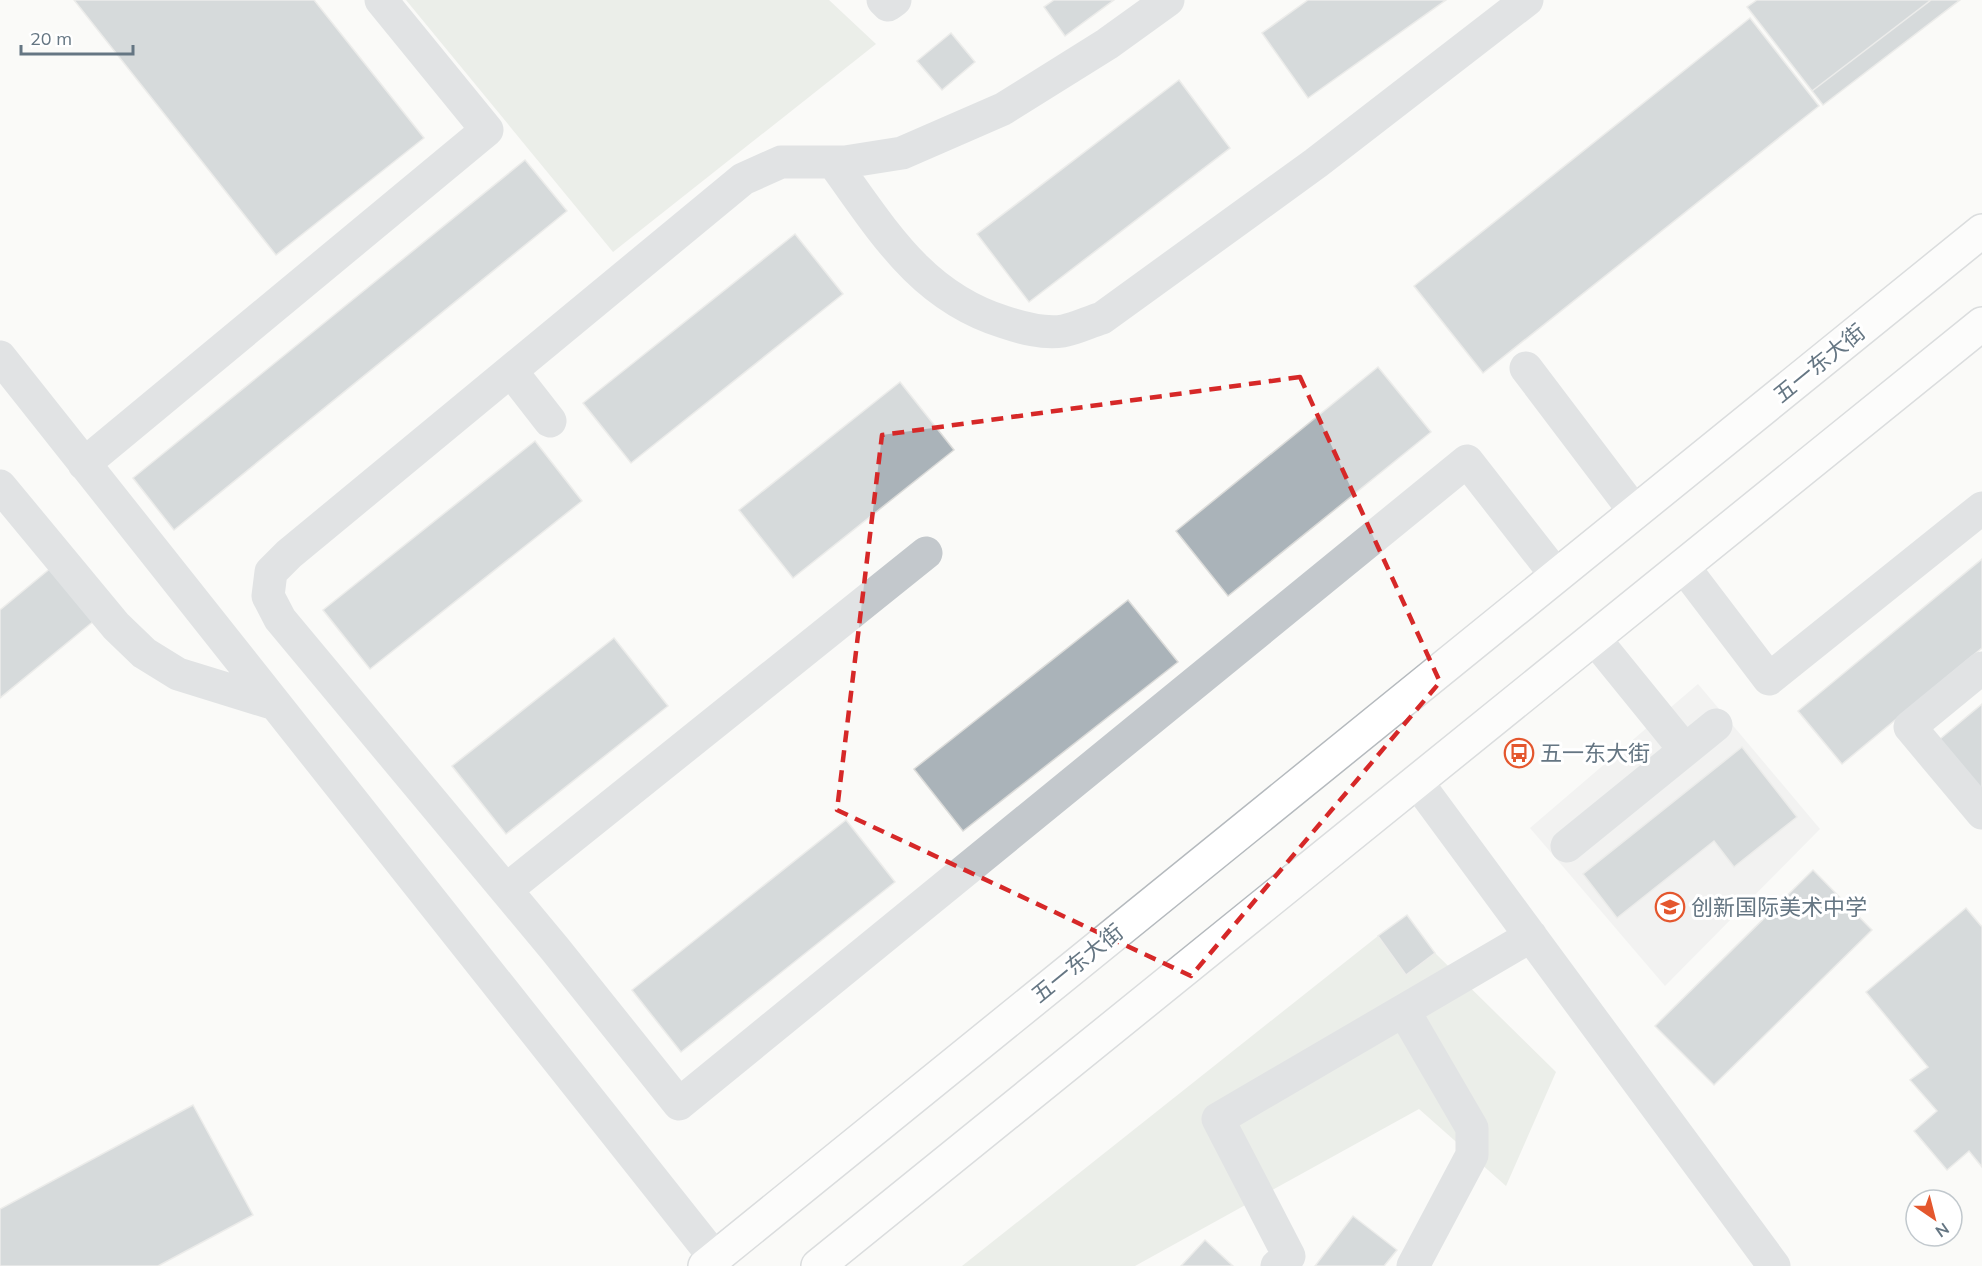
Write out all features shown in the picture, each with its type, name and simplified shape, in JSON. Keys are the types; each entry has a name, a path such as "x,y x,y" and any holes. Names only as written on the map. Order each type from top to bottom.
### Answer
{"main road":[{"name":"五一东大街","path":"710,1262 1982,231"},
{"path":"818,1266 1982,324"}],"street":[{"path":"84,464 487,130 381,0"},
{"path":"883,0 888,5 895,0"},
{"path":"1168,0 1107,44 1003,109 902,153 845,162 781,162 743,178 289,554 271,572 268,596 280,619 506,890 679,1104 1467,460 1556,575"},
{"path":"833,162 914,269 944,294 981,315 1025,329 1062,331 1102,318 1316,163 1527,0"},
{"path":"0,357 275,704 710,1262"},
{"path":"1526,368 1635,512"},
{"path":"511,371 550,421"},
{"path":"0,486 116,626 144,653 177,674 275,704"},
{"path":"1683,566 1769,679 1982,508"},
{"path":"506,890 926,553"},
{"path":"1594,638 1685,750"},
{"path":"1982,668 1910,727 1982,813"},
{"path":"1567,846 1716,725"},
{"path":"1417,782 1774,1266"},
{"path":"1277,1266 1289,1256 1218,1119 1532,936"},
{"path":"1404,1011 1472,1128 1472,1155 1413,1266"}],"highlighted area":[{"path":"1300,377 1440,682 1191,976 837,810 882,435"}],"shaded area":[{"path":"406,0 829,0 876,44 613,252"},
{"name":"创新国际美术中学","path":"1698,684 1820,829 1665,986 1530,828"},
{"path":"1378,936 1406,975 1435,953 1556,1072 1506,1186 1419,1109 1135,1266 962,1266"}],"building":[{"path":"74,0 314,0 424,138 276,255"},
{"path":"1054,0 1114,0 1065,36 1044,7"},
{"path":"1308,0 1446,0 1308,98 1262,33"},
{"path":"1757,0 1960,0 1823,105 1747,7"},
{"path":"1757,0 1931,0 1812,91 1747,7"},
{"path":"1750,18 1819,106 1483,373 1414,286"},
{"path":"951,33 975,62 942,90 917,61"},
{"path":"1179,80 1230,148 1029,302 977,234"},
{"path":"525,160 567,211 174,530 133,478"},
{"path":"795,234 843,294 631,463 583,403"},
{"path":"1378,367 1431,432 1228,596 1176,531"},
{"path":"900,382 954,450 793,578 739,510"},
{"path":"535,441 582,501 370,669 323,610"},
{"path":"1982,559 1982,648 1842,764 1798,711"},
{"path":"52,567 95,620 0,698 0,610"},
{"path":"1128,600 1178,662 963,831 914,769"},
{"path":"614,638 668,706 506,834 452,766"},
{"path":"1982,704 1982,802 1934,744"},
{"path":"1742,747 1797,817 1734,867 1714,841 1617,918 1583,874"},
{"path":"846,820 895,882 681,1052 632,990"},
{"path":"1813,870 1872,930 1714,1085 1655,1026"},
{"path":"1966,908 1982,927 1982,1167 1969,1151 1947,1170 1914,1131 1937,1111 1910,1080 1928,1067 1866,992"},
{"path":"1407,915 1435,953 1406,975 1378,936"},
{"path":"193,1105 253,1215 158,1266 0,1266 0,1209"},
{"path":"1353,1216 1397,1250 1384,1266 1315,1266"},
{"path":"1205,1240 1233,1266 1181,1266"}],"place":[{"name":"五一东大街","path":"1519,753"},
{"name":"创新国际美术中学","path":"1670,907"}]}
